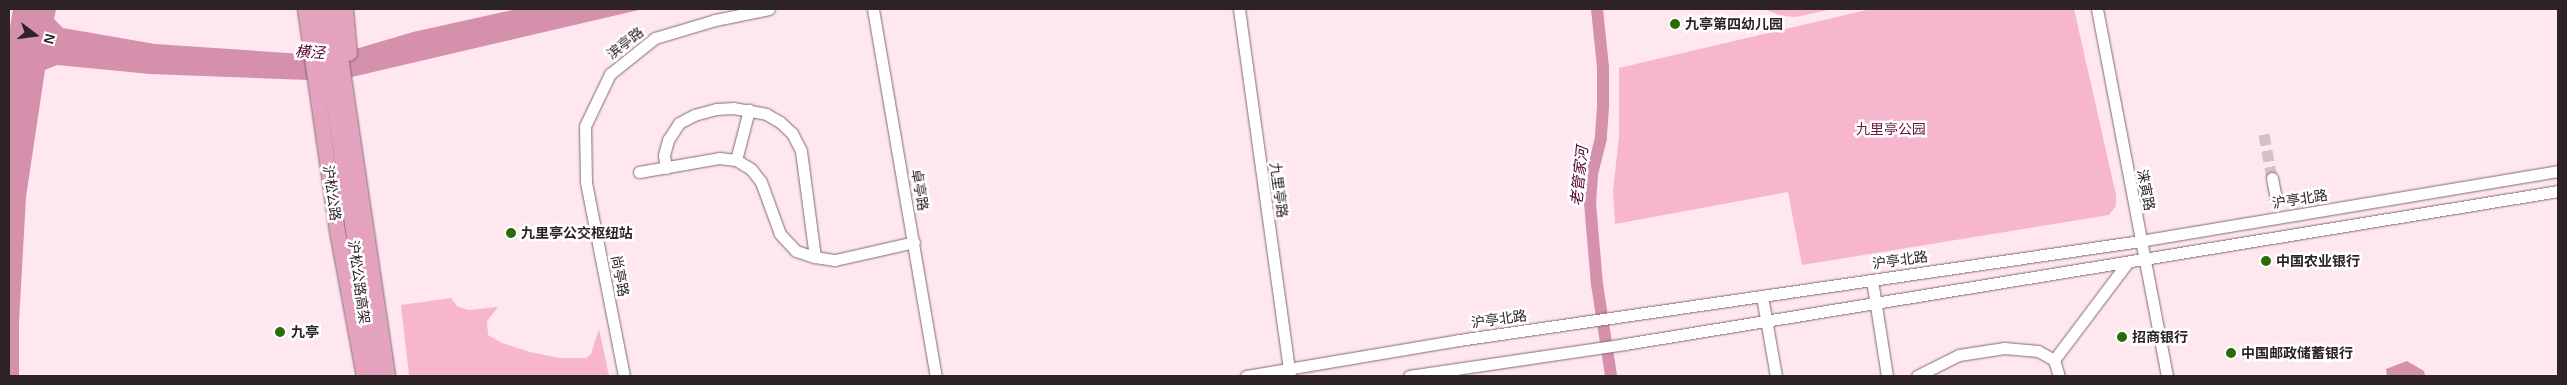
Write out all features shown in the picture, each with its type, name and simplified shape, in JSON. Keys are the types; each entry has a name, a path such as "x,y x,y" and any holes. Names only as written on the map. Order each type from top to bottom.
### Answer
{"main road":[{"name":"沪松公路","path":"305,9 337,230 364,376"},
{"name":"沪松公路高架","path":"319,9 375,376"},
{"name":"沪松公路高架","path":"334,9 387,376"},
{"path":"344,9 350,85 368,217 396,376"}],"street":[{"name":"滨亭路","path":"586,182 585,126 610,74 655,38 715,20 769,9"},
{"name":"卓亭路","path":"873,9 936,376"},
{"name":"九里亭路","path":"1238,9 1290,372"},
{"name":"涞寅路","path":"2096,9 2167,376"},
{"path":"666,168 664,155 668,140 679,123 694,115 716,109 750,110 766,114 780,122 792,133 801,151 815,257"},
{"path":"736,160 750,110"},
{"path":"639,172 719,158 736,160 751,169 761,182 780,234 796,250 815,257 834,260 914,242"},
{"name":"沪亭北路","path":"1246,376 1290,372 1584,322 2140,241 2558,171"},
{"path":"2272,178 2276,198"},
{"name":"尚亭路","path":"586,182 624,376"},
{"path":"1409,376 1876,304 2558,191"},
{"path":"2054,360 2127,263"},
{"path":"1872,280 1886,376"},
{"path":"1762,296 1776,376"},
{"path":"1917,376 1959,355 2004,348 2038,351 2054,360 2059,376"}],"green space":[{"path":"1764,9 1832,9 1796,17 1782,16"},
{"name":"九里亭公园","path":"1871,9 2074,9 2116,195 2116,206 2109,215 1802,265 1788,192 1615,224 1613,191 1619,136 1619,68"},
{"path":"451,298 457,306 468,310 498,307 487,321 488,335 502,343 530,352 560,358 586,358 591,354 599,329 609,376 409,376 401,305"}],"shaded area":[{"path":"13,9 56,9 54,19 63,28 155,44 332,56 413,32 517,9 643,9 335,81 150,74 57,65 45,70 26,197 19,322 19,376 9,376 9,33"},
{"path":"2407,361 2424,371 2425,376 2387,376 2386,369"}],"waterway":[{"name":"老管家河","path":"1597,9 1603,67 1603,107 1601,138 1592,175 1590,203 1597,284 1611,376"}],"tunnel":[{"path":"2264,134 2272,178"}],"place":[{"name":"九亭第四幼儿园","path":"1675,24"},
{"name":"九里亭公交枢纽站","path":"511,233"},
{"name":"中国农业银行","path":"2266,261"},
{"name":"九亭","path":"280,332"},
{"name":"招商银行","path":"2122,337"},
{"name":"中国邮政储蓄银行","path":"2231,353"}],"water label":[{"name":"横泾","path":"310,52"}]}
